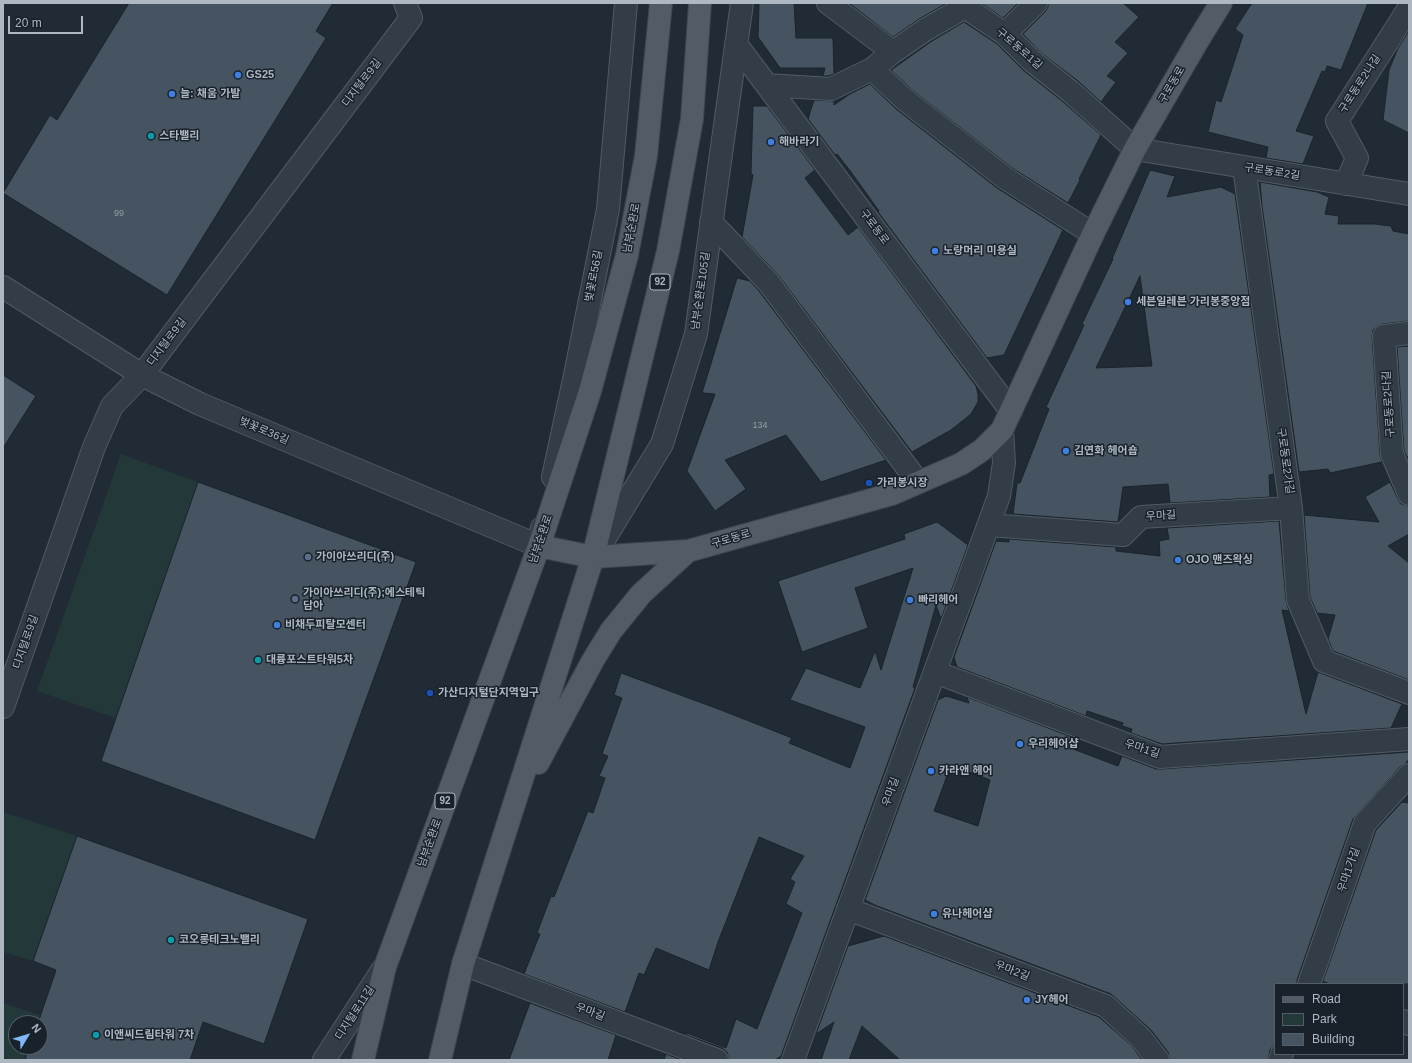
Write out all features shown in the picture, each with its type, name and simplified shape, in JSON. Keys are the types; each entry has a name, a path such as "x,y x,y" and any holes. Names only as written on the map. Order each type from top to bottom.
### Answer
{"main road":[{"name":"남부순환로","path":"363,1060 385,967 539,546 590,391 627,255 646,156 661,3"},
{"name":"92","path":"440,1060 463,964 593,557 668,251 692,119 700,3"},
{"name":"구로동로","path":"539,546 593,557 688,551 892,494 961,464 982,450 1007,421 1093,234 1135,150 1197,42 1222,3"},
{"path":"512,810 610,631 641,594 688,551"}],"street":[{"name":"벚꽃로56길","path":"539,546 608,209 626,3"},
{"name":"남부순환로105길","path":"593,557 662,444 696,334 742,3"},
{"path":"828,3 893,52"},
{"path":"1004,34 1036,3"},
{"name":"구로동로1길","path":"767,85 831,89 872,69 893,52 925,30 965,7 1004,34 1030,60 1070,91 1135,150"},
{"name":"구로동로2나길","path":"1346,184 1357,158 1337,121 1409,8"},
{"name":"디지털로9길","path":"3,707 103,426 112,406 142,375 408,10"},
{"name":"구로동로","path":"736,44 767,85 1007,421"},
{"path":"872,69 904,99 1005,178 1093,234"},
{"name":"구로동로2길","path":"1135,150 1409,194"},
{"name":"구로동로2가길","path":"1244,167 1291,508 1298,600 1324,662 1409,693"},
{"path":"711,222 769,284 918,482"},
{"name":"벚꽃로36길","path":"3,287 142,375 200,404 539,546"},
{"name":"구로동로2다길","path":"1409,333 1384,336 1392,454 1409,494"},
{"name":"우마길","path":"794,1060 999,496 1004,463 1007,421"},
{"name":"우마길","path":"989,525 1123,534 1141,518 1291,508"},
{"name":"우마1길","path":"935,672 1160,757 1409,738"},
{"name":"우마1가길","path":"1314,982 1365,823 1409,775"},
{"name":"우마2길","path":"848,909 1106,1006 1141,1038 1158,1060"},
{"name":"우마길","path":"463,964 716,1060"},
{"name":"디지털로11길","path":"324,1060 385,967"}],"green space":[{"path":"121,454 198,482 116,718 37,691"},
{"path":"3,812 77,836 33,961 3,952"},
{"path":"3,1003 40,1015 8,1015 8,1055 27,1055 25,1060 3,1060"}],"building":[{"name":"스타밸리","path":"129,3 333,3 316,31 326,38 167,295 3,193 50,115 57,120"},
{"path":"759,3 794,3 796,38 833,38 834,74 823,76 825,68 780,68 758,37"},
{"path":"849,3 947,3 919,19 893,37"},
{"path":"981,3 1018,3 1003,18"},
{"path":"1048,3 1123,3 1139,17 1115,42 1128,53 1107,76 1116,82 1101,102 1078,81 1039,51 1023,34 1045,12 1048,7"},
{"path":"1252,3 1368,3 1341,70 1327,66 1325,72 1322,71 1296,131 1314,136 1303,164 1266,158 1268,147 1208,132 1216,100 1221,102 1243,35 1235,29"},
{"path":"964,22 997,44 1023,70 1101,135 1068,203 1012,168 912,90 891,70 932,41"},
{"path":"1409,31 1409,133 1383,120 1389,70 1398,48"},
{"path":"870,84 896,109 997,188 1063,230 1004,355 987,358 878,212 879,211 851,172 837,154 835,155 808,119 814,100 834,101 834,105 850,94"},
{"path":"753,106 767,106 815,170 805,178 848,235 858,227 976,386 978,402 971,414 951,430 912,452 779,276 742,237 753,175 751,173"},
{"path":"1150,170 1175,176 1167,197 1221,187 1235,194 1274,474 1269,475 1270,497 1170,503 1168,484 1123,487 1118,522 1013,514 1017,483 1020,483 1049,409 1046,407 1084,325 1082,324","holes":["1140,276 1152,366 1096,368"]},
{"path":"1260,182 1317,192 1329,197 1325,214 1339,216 1338,224 1375,224 1391,226 1393,231 1409,234 1409,321 1377,326 1373,330 1372,336 1380,455 1382,462 1330,473 1328,469 1299,472 1262,206"},
{"path":"737,278 750,281 759,291 886,460 821,482 786,435 725,460 746,489 715,511 687,471 715,394 702,393"},
{"path":"1409,346 1409,457 1407,457 1404,451 1397,347"},
{"path":"3,375 36,396 3,448"},
{"name":"대륭포스트타워5차","path":"198,482 416,562 315,840 101,761"},
{"path":"1390,482 1401,504 1408,506 1409,508 1409,534 1388,546 1409,563 1409,680 1333,651 1328,639 1335,615 1317,613 1310,597 1304,515 1379,522 1365,497"},
{"path":"1279,521 1286,601 1289,611 1282,610 1306,714 1318,672 1402,704 1391,728 1162,744 1131,733 1132,729 1122,726 1123,723 1087,711 1086,716 957,667 954,657 996,541 1009,542 1009,539 1116,547 1116,551 1160,556 1159,541 1169,539 1167,528"},
{"path":"937,522 968,545 941,619 936,605 913,687 915,688 781,1056 775,1060 729,1060 727,1052 722,1048 678,1032 687,1033 726,1048 736,1019 757,1029 802,913 786,904 795,882 790,879 804,856 759,837 718,942 709,970 656,948 644,975 639,973 625,1012 524,974 540,934 537,933 551,896 554,897 588,811 593,813 605,778 599,776 608,756 602,754 622,698 614,695 621,673 792,738 789,743 850,768 865,727 790,700 806,668 860,688 875,651 881,670 913,568 855,588 868,628 802,652 778,581 905,539 904,534"},
{"path":"946,696 969,703 967,697 1077,739 1073,749 1118,766 1122,756 1156,769 1161,769 1409,752 1409,759 1406,763 1400,767 1353,819 1297,983 1274,983 1274,1045 1270,1050 1268,1060 1170,1060 1168,1052 1151,1030 1111,994 877,906 865,900 938,700","holes":["951,765 990,780 978,826 934,811"]},
{"path":"1402,802 1409,803 1409,984 1327,983 1323,981 1376,830"},
{"name":"코오롱테크노밸리","path":"77,836 308,919 264,1044 203,1022 190,1060 25,1060 27,1055 48,1055 48,1015 41,1015 56,970 33,961"},
{"path":"884,936 1099,1017 1132,1046 1142,1060 900,1060 862,1026 849,1060 821,1060 834,1022 816,1034 848,946"},
{"path":"530,1003 616,1035 608,1060 509,1060"},
{"path":"666,1054 682,1060 664,1060"}],"place":[{"name":"GS25","path":"238,75"},
{"name":"늘: 채움 가발","path":"172,94"},
{"name":"스타밸리","path":"151,136"},
{"name":"해바라기","path":"771,142"},
{"name":"노랑머리 미용실","path":"935,251"},
{"name":"세븐일레븐 가리봉중앙점","path":"1128,302"},
{"name":"김연화 헤어숍","path":"1066,451"},
{"name":"가리봉시장","path":"869,483"},
{"name":"가이아쓰리디(주)","path":"308,557"},
{"name":"OJO 맨즈왁싱","path":"1178,560"},
{"name":"가이아쓰리디(주);에스테틱 담아","path":"295,599"},
{"name":"빠리헤어","path":"910,600"},
{"name":"비채두피탈모센터","path":"277,625"},
{"name":"대륭포스트타워5차","path":"258,660"},
{"name":"가산디지털단지역입구","path":"430,693"},
{"name":"우리헤어샵","path":"1020,744"},
{"name":"카라앤 헤어","path":"931,771"},
{"name":"유나헤어샵","path":"934,914"},
{"name":"코오롱테크노밸리","path":"171,940"},
{"name":"JY헤어","path":"1027,1000"},
{"name":"이앤씨드림타워 7차","path":"96,1035"}]}
